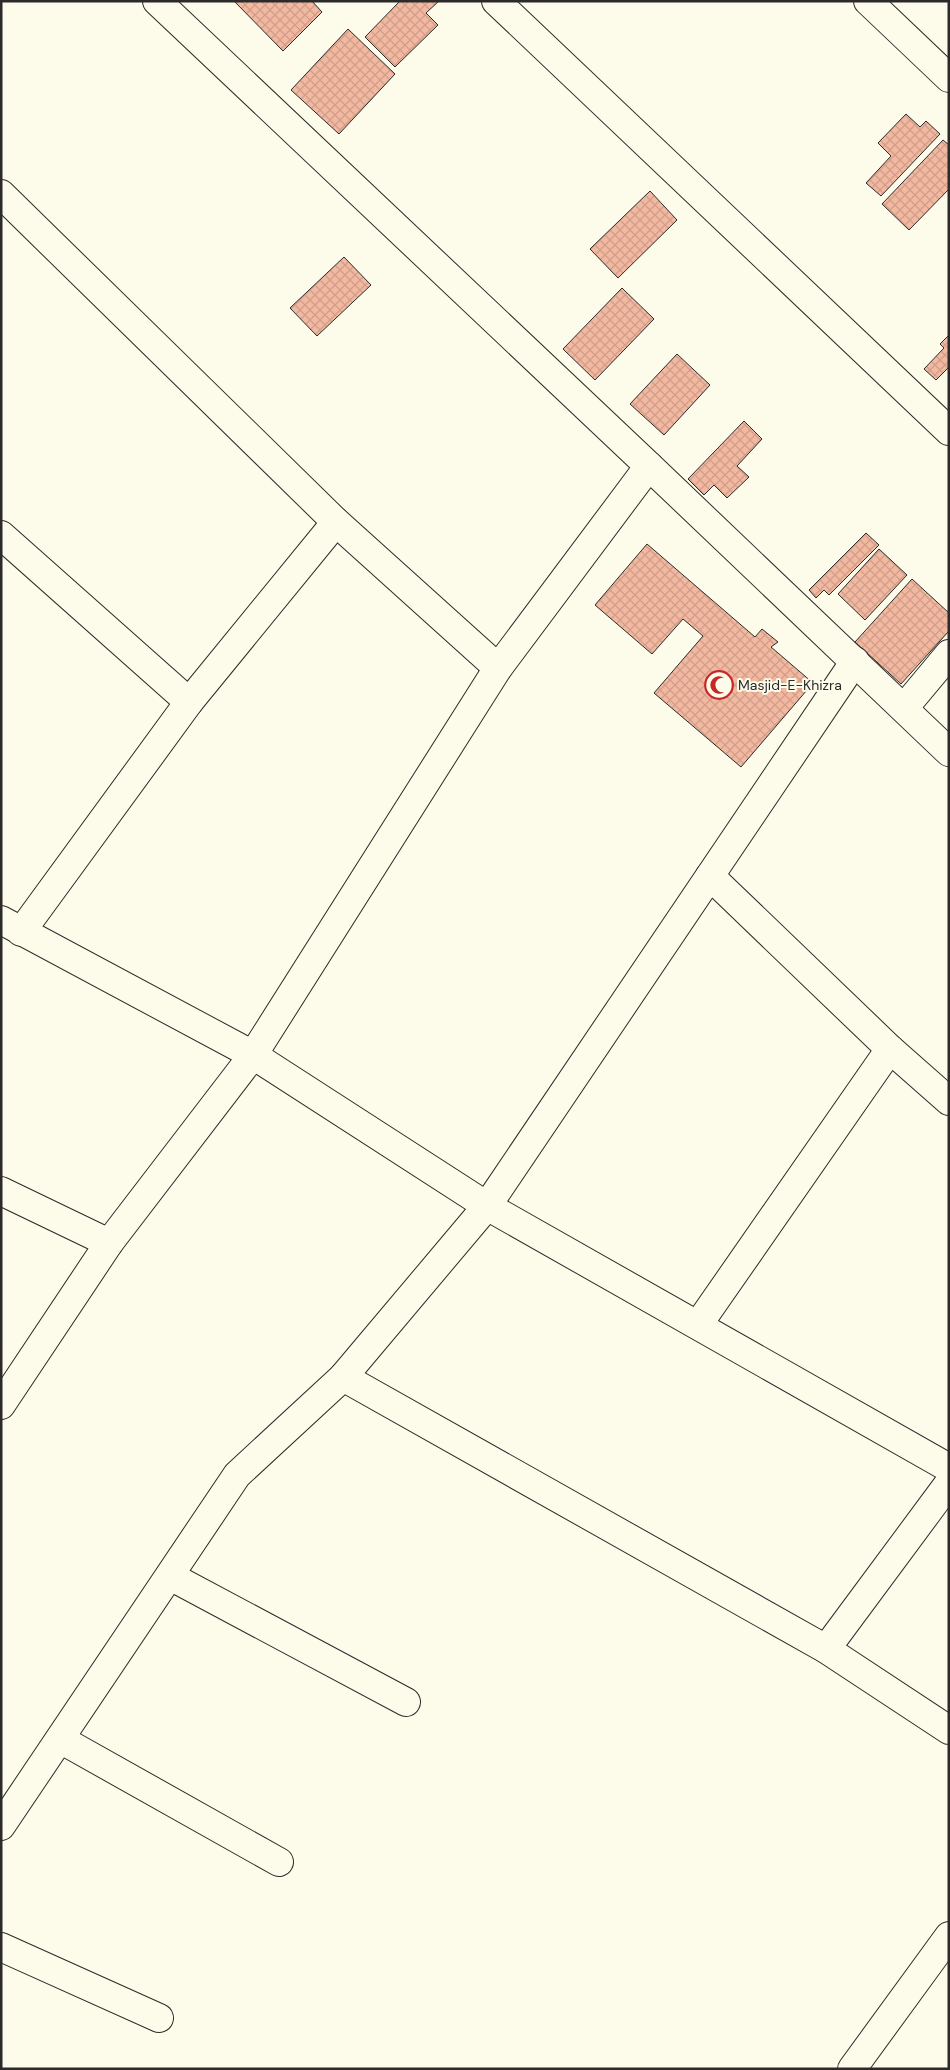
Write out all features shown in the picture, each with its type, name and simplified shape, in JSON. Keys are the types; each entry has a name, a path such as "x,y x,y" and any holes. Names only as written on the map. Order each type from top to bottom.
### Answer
{"street":[{"path":"157,1 949,752"},
{"path":"496,1 949,431"},
{"path":"868,1 949,78"},
{"path":"1,194 336,522 498,668"},
{"path":"1,1406 109,1243 253,1055 498,668 649,466"},
{"path":"336,522 189,702 11,926 253,1055 487,1206 949,1468"},
{"path":"1,534 189,702"},
{"path":"904,708 949,654"},
{"path":"1,1826 237,1475 343,1377 487,1206 855,661"},
{"path":"710,876 890,1049 949,1101"},
{"path":"698,1325 890,1049"},
{"path":"1,1191 109,1243"},
{"path":"343,1377 826,1650 949,1730"},
{"path":"826,1650 949,1483"},
{"path":"170,1576 406,1702"},
{"path":"60,1739 279,1862"},
{"path":"852,2069 949,1936"},
{"path":"1,1947 160,2018"}],"building":[{"path":"234,1 312,1 322,12 283,51"},
{"path":"400,1 439,1 426,13 438,25 395,67 365,37"},
{"path":"348,29 395,74 339,134 291,90"},
{"path":"906,114 920,127 926,121 940,134 881,196 866,183 891,156 878,143"},
{"path":"943,140 949,145 949,189 909,230 882,204"},
{"path":"650,191 677,220 618,278 590,249"},
{"path":"344,257 371,285 317,336 290,308"},
{"path":"622,288 654,319 595,380 563,349"},
{"path":"949,335 949,370 948,368 936,380 924,369 944,348 940,344"},
{"path":"677,354 710,385 664,435 630,404"},
{"path":"744,421 762,439 737,466 749,477 727,498 714,485 704,495 688,479"},
{"path":"866,533 879,545 829,595 824,590 816,598 809,590"},
{"path":"647,544 755,637 762,629 778,642 771,647 813,683 741,767 654,693 703,636 683,619 652,654 595,605"},
{"path":"879,549 907,575 865,620 838,594"},
{"path":"912,579 949,613 949,631 901,684 855,642"}],"place":[{"name":"Masjid-E-Khizra","path":"719,685"}]}
